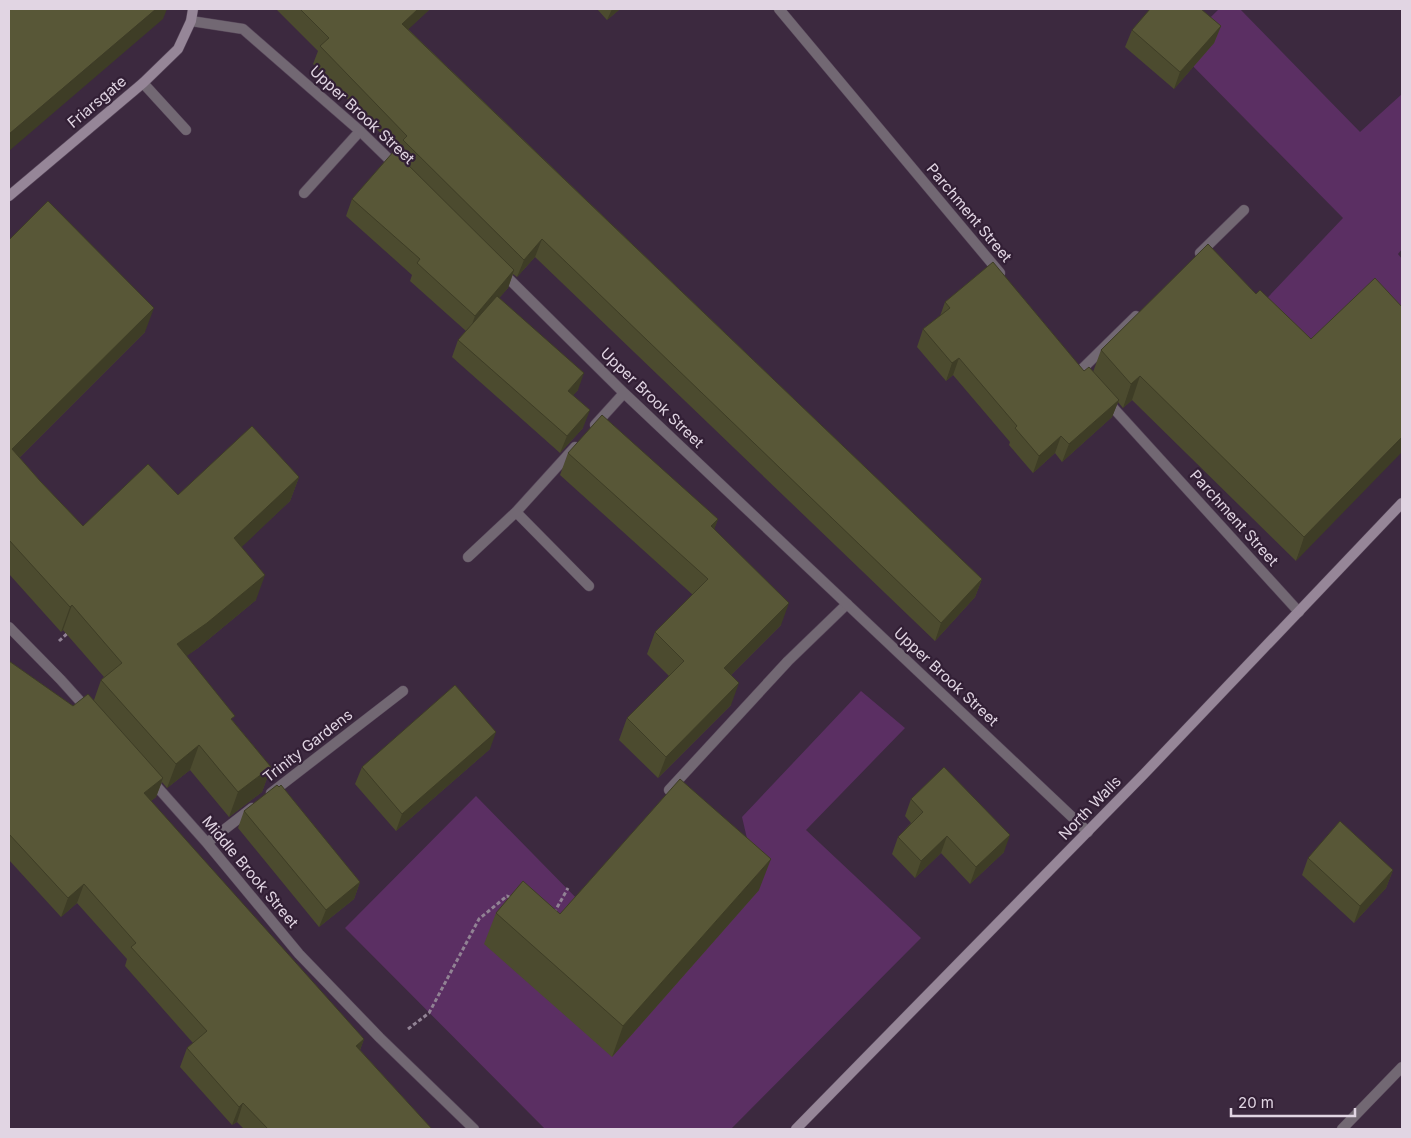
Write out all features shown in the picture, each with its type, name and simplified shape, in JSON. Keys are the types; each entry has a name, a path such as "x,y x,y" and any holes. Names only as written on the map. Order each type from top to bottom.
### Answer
{"main road":[{"path":"191,21 193,9"},
{"name":"Friarsgate","path":"9,196 143,83 178,48 191,21"},
{"name":"North Walls","path":"796,1129 1088,832 1402,503"}],"street":[{"name":"Parchment Street","path":"779,9 1006,280"},
{"name":"Upper Brook Street","path":"191,21 243,29 360,131 402,172"},
{"path":"143,83 186,130"},
{"path":"304,193 360,131"},
{"path":"1189,264 1244,210"},
{"name":"Upper Brook Street","path":"492,262 624,393 1088,832"},
{"path":"1080,371 1141,310"},
{"path":"468,557 516,512 624,393"},
{"name":"Parchment Street","path":"1100,393 1299,612"},
{"path":"516,512 589,586"},
{"path":"670,790 788,661 846,604"},
{"path":"9,627 92,715"},
{"name":"Trinity Gardens","path":"207,843 403,691"},
{"name":"Middle Brook Street","path":"142,772 207,843 299,954 474,1129"},
{"path":"1342,1129 1402,1067"}],"path":[{"path":"40,658 69,632"},
{"path":"553,914 568,888"},
{"path":"388,1045 429,1013 479,919 507,896 516,901"}],"shaded area":[{"path":"1219,9 1240,9 1360,132 1402,94 1402,249 1398,254 1402,259 1402,340 1394,375 1252,314 1343,218 1177,50"},
{"path":"861,691 905,728 806,830 921,938 731,1129 545,1129 345,928 476,796 584,906 485,944 759,890 742,817"}],"building":[{"path":"9,9 156,9 9,134"},
{"path":"300,9 418,9 402,24 982,579 941,623 542,239 524,260 403,140 407,136 320,46 329,38"},
{"path":"1150,9 1201,9 1221,26 1180,72 1132,30"},
{"path":"394,151 514,270 475,316 417,263 420,259 352,199"},
{"path":"48,201 154,308 12,449 40,481 83,526 148,464 178,495 252,426 299,477 234,538 265,575 207,623 177,644 235,716 231,719 271,767 238,792 199,745 176,764 101,680 122,663 72,605 70,607 9,540 9,240"},
{"path":"1208,244 1256,294 1260,290 1311,339 1375,278 1402,307 1402,437 1304,537 1140,376 1131,384 1101,350"},
{"path":"993,262 1084,371 1089,367 1119,400 1069,444 1061,436 1039,456 1015,428 1017,426 959,358 952,363 923,329 950,308 945,302"},
{"path":"497,296 584,373 568,391 590,410 567,436 458,340"},
{"path":"602,415 718,519 711,526 789,603 724,668 739,683 666,757 627,718 684,661 655,632 708,579 568,453"},
{"path":"9,661 73,706 88,694 163,778 144,793 364,1039 356,1046 432,1129 268,1129 243,1103 239,1107 187,1048 207,1031 131,947 136,943 84,884 68,898 9,834"},
{"path":"455,685 496,732 402,814 362,767"},
{"path":"944,767 1010,835 976,867 947,836 921,861 898,837 923,812 911,799"},
{"path":"680,779 771,859 623,1026 496,913 523,881 560,914"},
{"path":"277,785 279,787 281,785 360,882 326,910 244,811"},
{"path":"1340,821 1393,870 1360,906 1308,858"}]}
